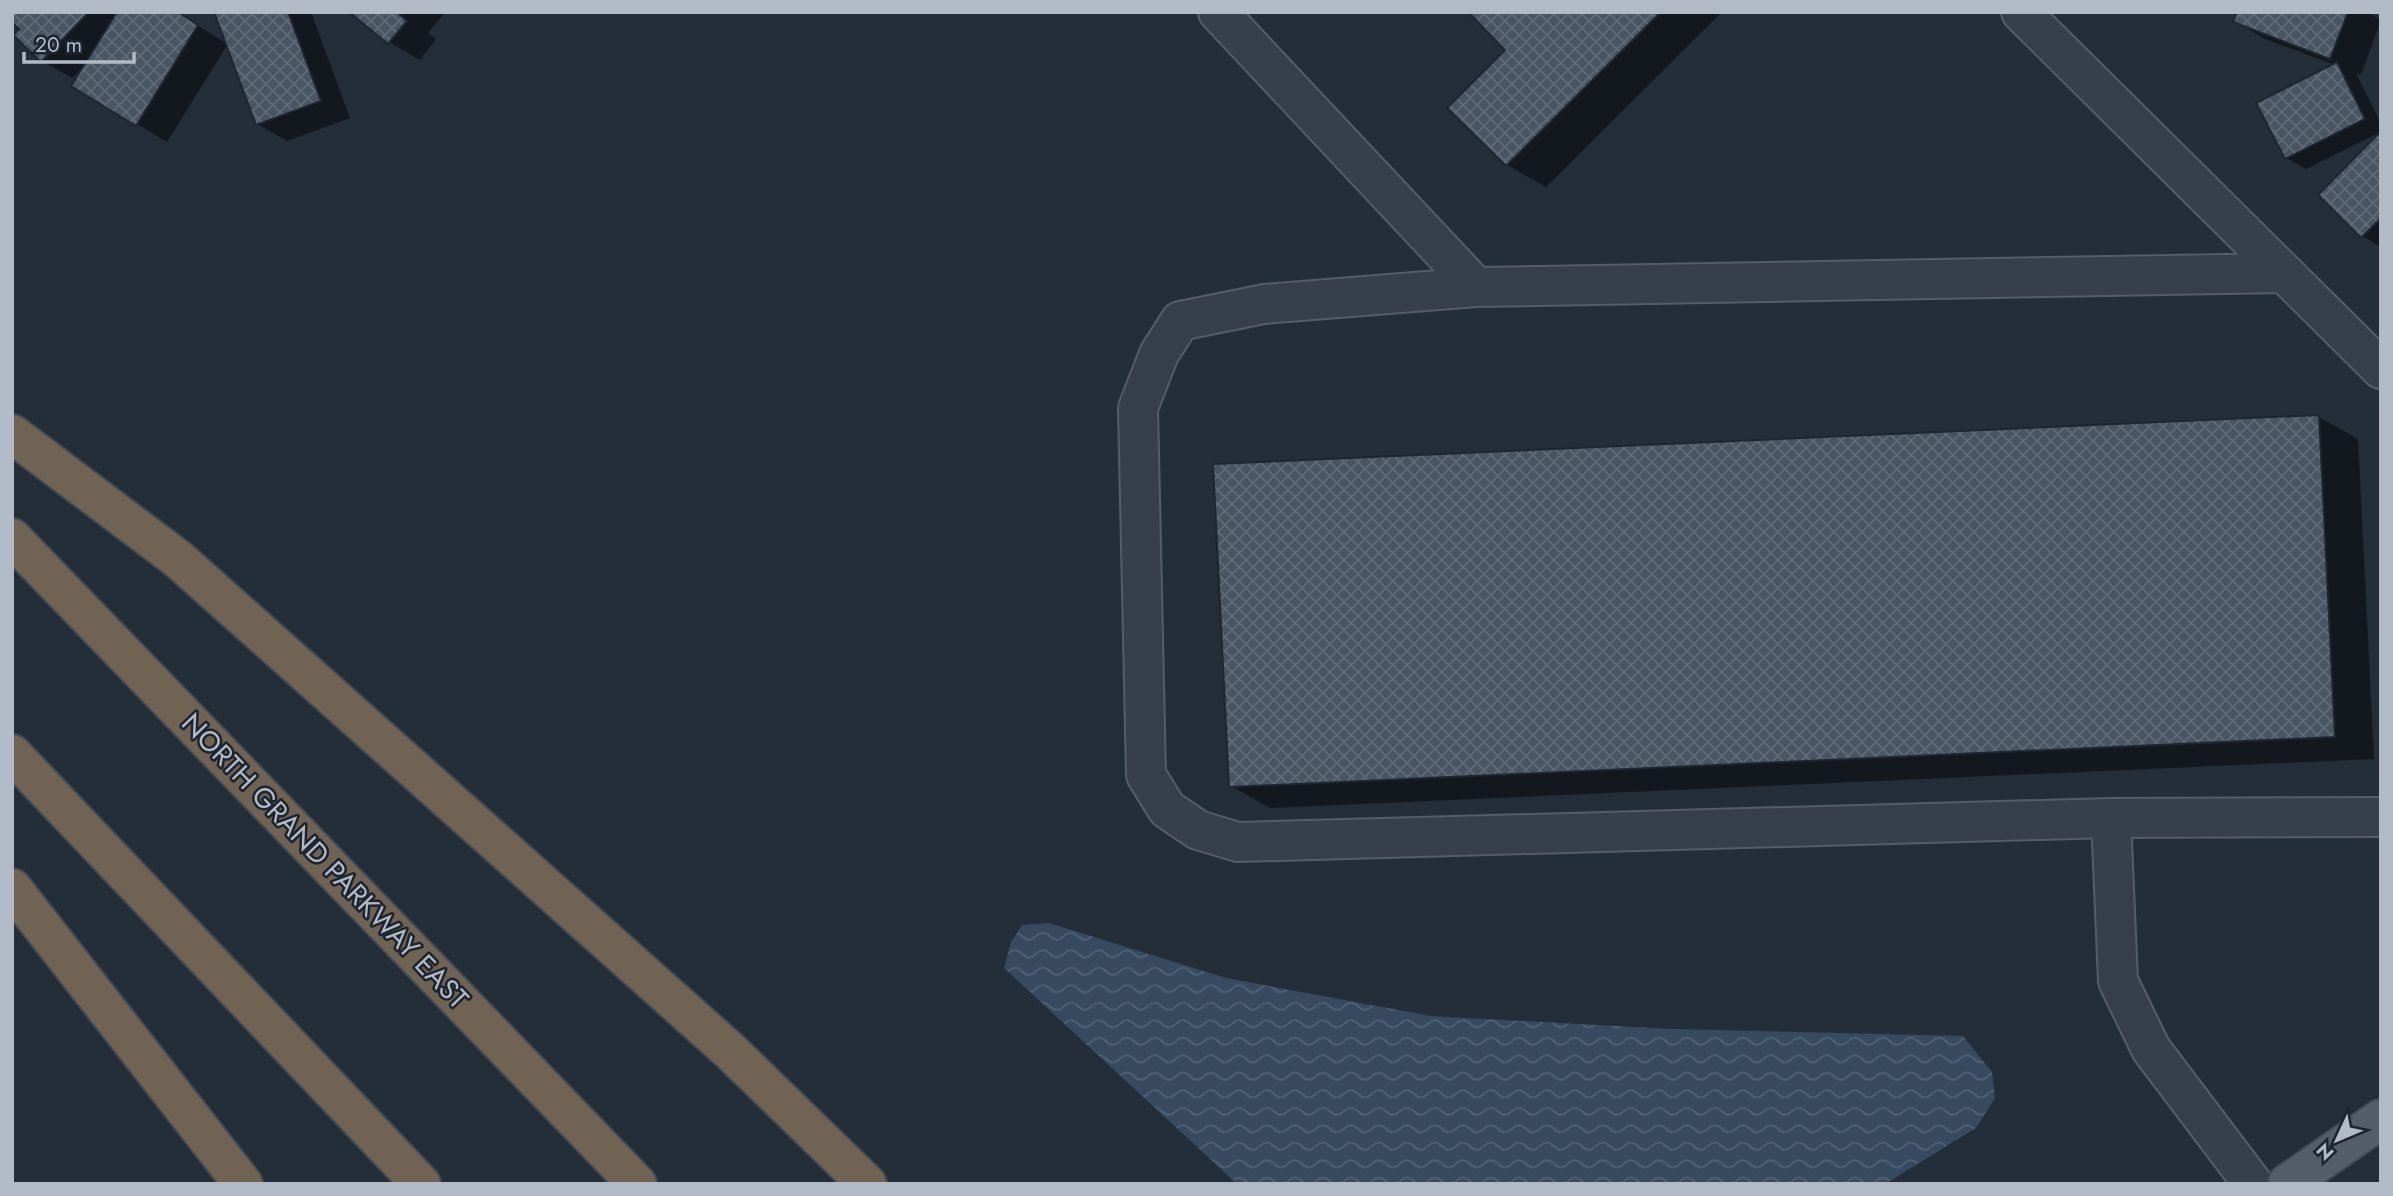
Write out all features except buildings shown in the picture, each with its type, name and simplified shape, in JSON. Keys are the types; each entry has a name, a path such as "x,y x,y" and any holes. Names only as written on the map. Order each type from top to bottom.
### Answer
{"highway":[{"path":"12,434 178,559 729,1049 867,1184"},
{"name":"NORTH GRAND PARKWAY EAST","path":"12,538 637,1184"},
{"path":"12,754 421,1184"},
{"path":"12,888 243,1184"}],"main road":[{"path":"2287,1184 2381,1119"}],"lane":[{"path":"1218,12 1476,287"},
{"path":"2021,12 2381,369"},
{"path":"2284,273 1476,287 1264,304 1180,321 1159,354 1138,408 1146,775 1167,809 1198,830 1238,842 2111,818 2381,817"},
{"path":"2111,818 2118,981 2151,1049 2253,1184"}],"water":[{"path":"1049,923 1226,978 1431,1016 1671,1029 1963,1036 1992,1072 1995,1098 1976,1128 1885,1184 1237,1184 1004,968 1011,942 1022,925"}]}
